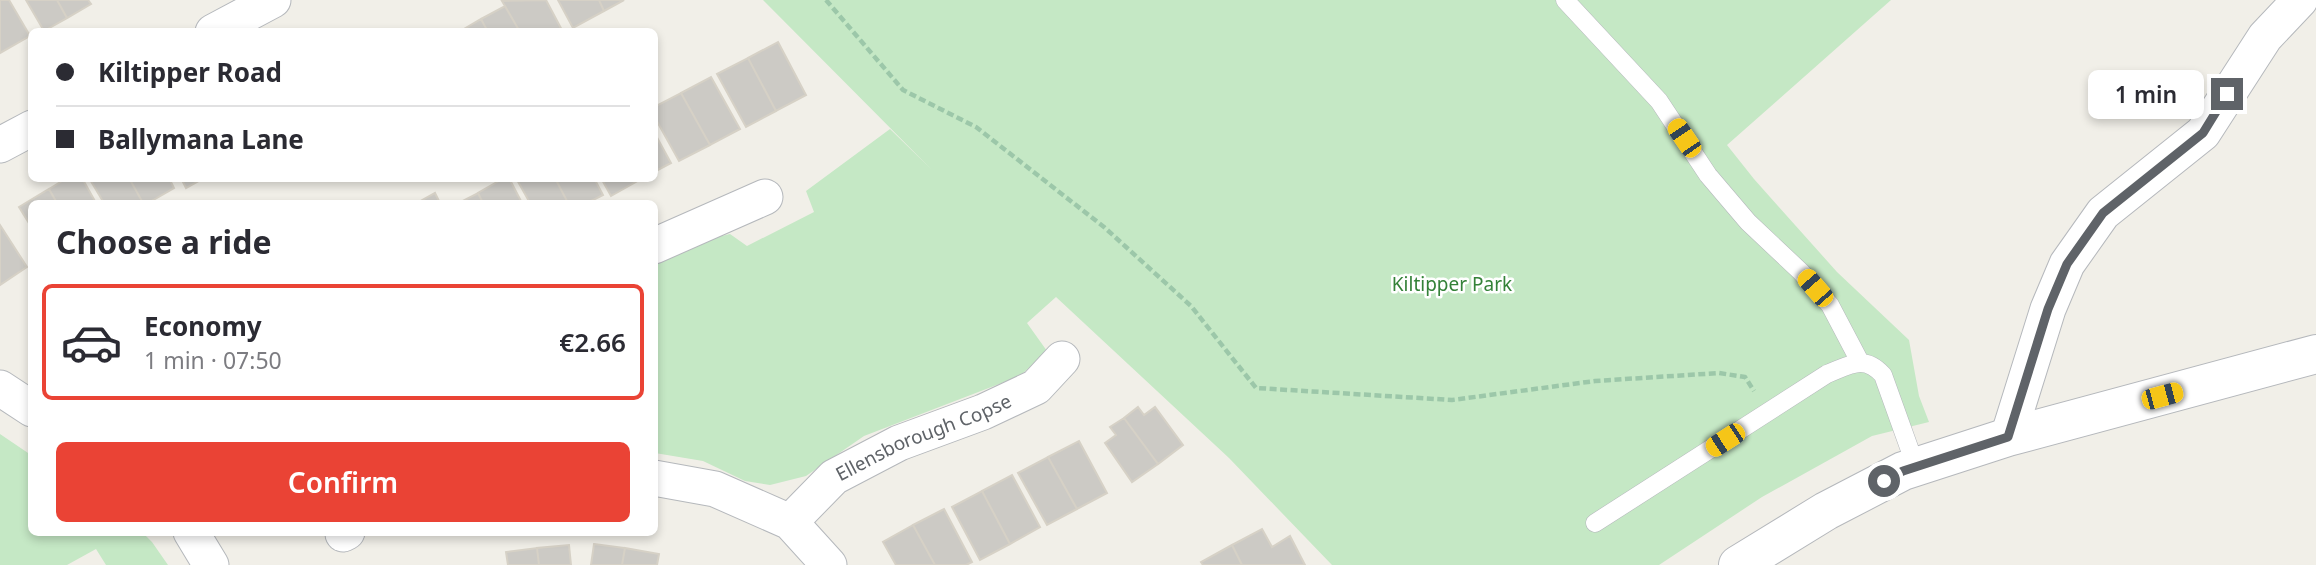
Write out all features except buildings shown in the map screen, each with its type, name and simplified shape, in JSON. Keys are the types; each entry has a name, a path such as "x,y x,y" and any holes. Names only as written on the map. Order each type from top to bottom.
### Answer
{"street":[{"path":"220,28 273,0"},
{"path":"2008,437 2048,309 2067,264 2103,213 2203,133 2264,37 2300,0"},
{"path":"0,145 28,130"},
{"path":"658,244 765,197"},
{"path":"1738,565 1826,511 1903,471 2008,437 2316,355"},
{"name":"Ellensborough Copse","path":"790,522 834,477 899,443 983,412 1036,387 1062,359"},
{"path":"0,388 28,406"},
{"path":"658,479 715,489 790,522 829,565"},
{"path":"193,536 211,565"}],"lane":[{"path":"1565,0 1659,101 1708,175 1748,222 1801,272 1830,305 1860,362"},
{"path":"1595,523 1828,374 1860,362 1876,367 1883,375 1916,467"}],"path":[{"path":"826,0 904,90 976,127 1104,227 1191,306 1256,388 1452,400 1595,381 1719,373 1745,377 1768,412"}],"green space":[{"name":"Kiltipper Park","path":"763,0 1891,0 1727,145 1837,272 1909,340 1919,396 1929,422 1872,436 1762,497 1659,565 1332,565 1229,458 1056,297 1027,323 1047,351 1020,376 864,436 806,476 770,485 745,481 703,461 658,454 658,261 709,239 730,234 747,246 814,212 806,191 890,129 931,169"},
{"path":"0,434 28,453 28,536 146,536 168,565 106,565 96,549 67,565 0,565"}],"route":[{"path":"1884,481 1903,471 2008,437 2048,309 2067,264 2103,213 2203,133 2227,94"}]}
